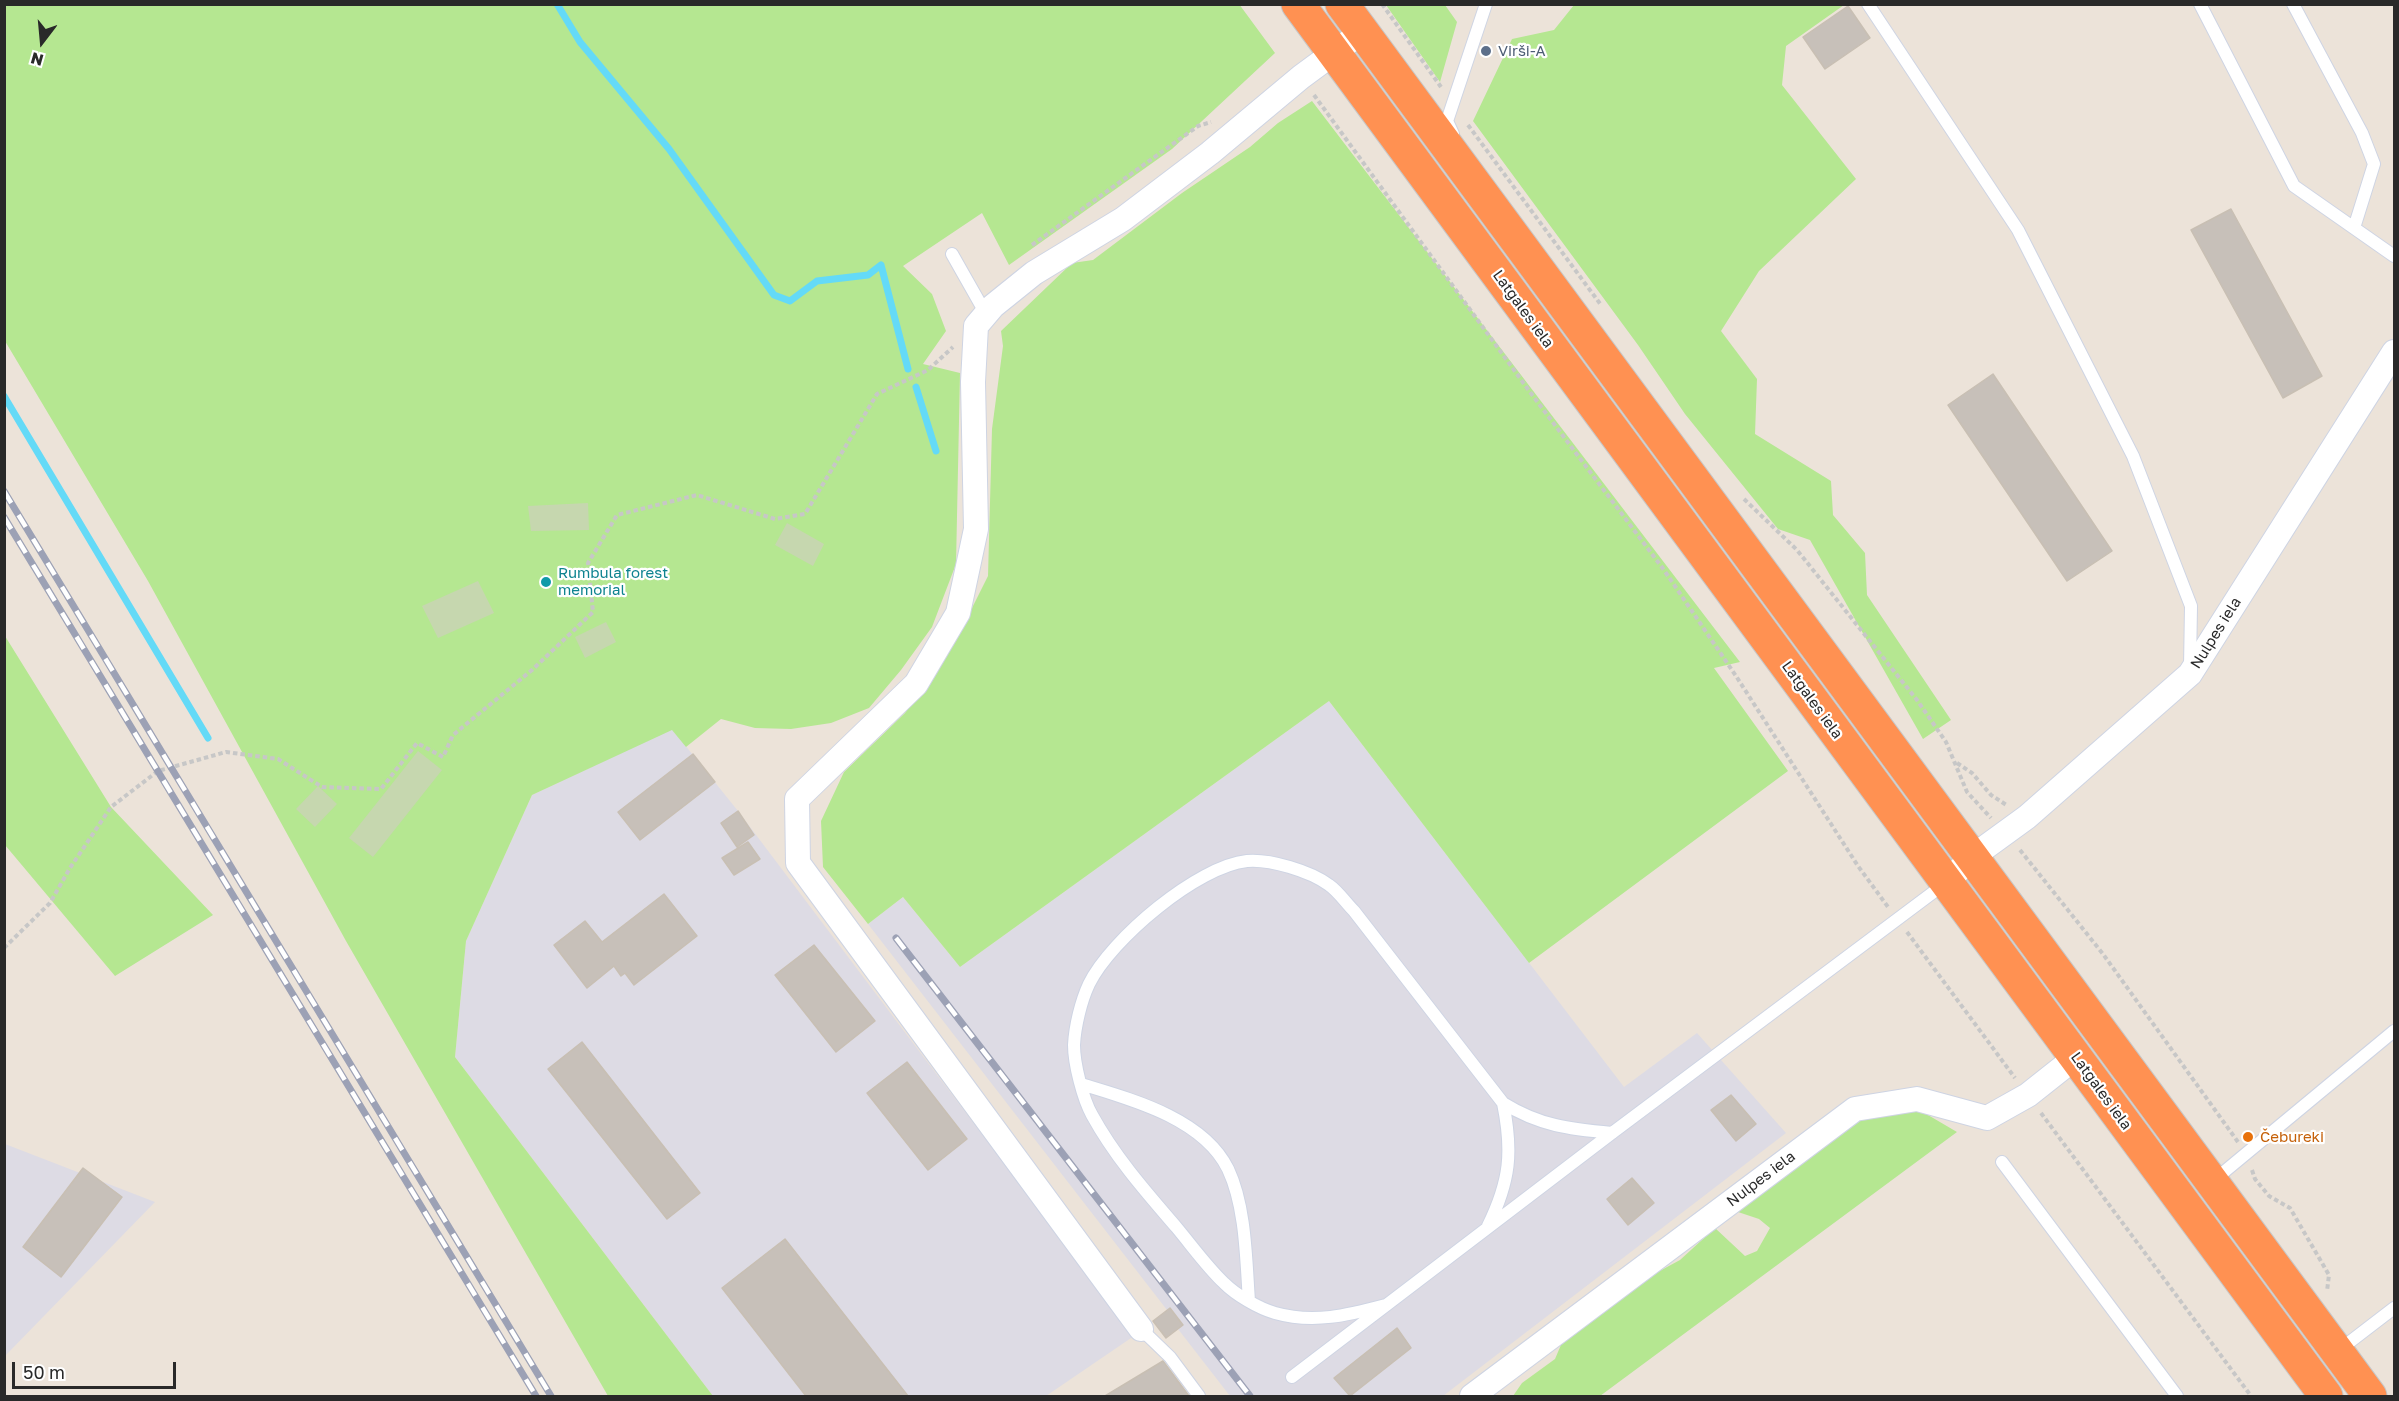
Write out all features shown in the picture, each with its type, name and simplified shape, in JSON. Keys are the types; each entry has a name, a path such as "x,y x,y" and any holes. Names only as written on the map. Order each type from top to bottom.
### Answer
{"highway":[{"name":"Latgales iela","path":"1298,4 2326,1396"},
{"path":"1342,4 2370,1396"}],"street":[{"path":"1141,1329 798,863 797,799 916,684 958,613 976,530 973,382 981,320 993,306 1034,273 1123,219 1210,153 1301,77 1362,32"},
{"name":"Nulpes iela","path":"1947,882 1972,857 2027,817 2190,674 2394,352"},
{"name":"Nulpes iela","path":"1472,1396 1855,1109 1917,1099 1987,1118 2028,1095 2076,1057"}],"lane":[{"path":"1486,4 1447,121 1486,200"},
{"path":"1868,4 2018,230 2133,456 2191,606 2190,674"},
{"path":"2200,4 2295,186 2394,256"},
{"path":"2293,4 2362,133 2374,164 2354,228"},
{"path":"952,254 981,320"},
{"path":"1386,1305 1338,1317 1301,1317 1274,1312 1249,1301 1224,1284 1120,1161 1091,1114 1081,1084 1074,1046 1081,1008 1089,983 1105,959 1128,934 1182,890 1217,870 1247,861 1274,862 1309,874 1329,885 1354,911 1503,1103 1544,1124 1612,1132"},
{"path":"1292,1377 1612,1132 1947,882"},
{"path":"2213,1181 2394,1031"},
{"path":"1081,1084 1162,1112 1188,1127 1215,1152 1228,1168 1235,1191 1245,1249 1249,1301"},
{"path":"1487,1228 1499,1203 1507,1174 1510,1137 1503,1103"},
{"path":"2002,1162 2177,1396"},
{"path":"2338,1351 2394,1308"},
{"path":"1141,1329 1170,1357 1199,1396"}],"path":[{"path":"1382,4 1602,306"},
{"path":"1301,77 1530,392 1664,570 1736,676 1858,866 2251,1396"},
{"path":"1026,249 1198,126 1215,121"},
{"path":"4,948 50,903 70,868 111,807 158,771 226,752 278,759 322,787 381,789 417,743 443,757 453,735 532,670 592,612 588,563 617,515 697,495 775,519 805,514 877,394 928,370 981,320"},
{"path":"1743,498 1797,550 1917,700 1946,742 1967,792 2028,858 2103,954 2247,1154 2256,1179 2269,1196 2289,1208 2329,1275 2326,1293"},
{"path":"1956,762 1972,773 1991,795 2027,817"}],"shaded area":[{"path":"1329,701 1624,1087 1697,1033 1786,1133 1443,1396 1230,1396 1178,1329 1183,1325 1170,1308 1167,1310 868,924 903,897 960,967"},
{"path":"672,729 738,811 1134,1336 1046,1396 713,1396 455,1057 466,941 532,795"},
{"path":"5,1144 155,1202 5,1356"}],"green space":[{"path":"1239,4 1275,53 1172,149 1009,265 982,213 903,266 932,294 946,331 923,364 960,373 956,564 932,627 901,670 869,708 831,723 791,729 755,728 721,719 686,747 672,730 532,795 466,941 455,1057 713,1396 608,1396 346,941 148,581 5,341 5,5"},
{"path":"1386,5 1445,5 1457,22 1440,82"},
{"path":"1574,5 1844,5 1786,46 1782,85 1856,179 1759,271 1721,331 1757,379 1755,434 1831,481 1833,515 1865,553 1867,595 1951,720 1923,739 1810,540 1778,529 1685,414 1638,345 1473,121 1512,39 1554,30"},
{"path":"1312,101 1740,662 1714,668 1788,771 1529,963 1329,701 960,967 903,897 868,924 823,867 821,821 844,772 905,713 954,644 988,576 992,429 1003,346 1001,331 1072,263 1093,260 1182,193 1250,147 1278,123"},
{"path":"588,503 589,530 531,531 528,506"},
{"path":"787,523 824,544 813,566 775,545"},
{"path":"478,581 494,613 438,638 422,606"},
{"path":"606,622 616,642 585,658 575,637"},
{"path":"5,636 111,807 213,915 115,976 5,845"},
{"path":"418,751 442,770 373,857 349,838"},
{"path":"318,786 337,804 315,827 296,809"},
{"path":"1916,1108 1957,1132 1600,1396 1513,1396 1522,1383 1555,1359 1566,1333 1643,1280 1680,1260 1715,1228 1745,1256 1757,1251 1770,1228 1759,1219 1738,1212 1863,1113"}],"building":[{"path":"1848,6 1870,38 1825,69 1803,37"},
{"path":"2231,209 2322,376 2283,398 2191,230"},
{"path":"1993,374 2112,551 2067,581 1948,405"},
{"path":"693,754 715,782 640,840 618,812"},
{"path":"738,811 754,835 737,847 721,823"},
{"path":"748,842 760,859 734,875 722,858"},
{"path":"664,894 697,936 634,985 625,973 621,976 614,966 587,988 554,945 585,921 602,942"},
{"path":"814,945 875,1021 836,1052 775,975"},
{"path":"582,1042 700,1193 667,1219 548,1069"},
{"path":"907,1062 967,1139 928,1170 867,1093"},
{"path":"1731,1095 1756,1124 1736,1141 1711,1110"},
{"path":"83,1168 122,1197 61,1277 23,1247"},
{"path":"1632,1178 1654,1203 1628,1225 1607,1199"},
{"path":"785,1239 908,1396 806,1396 722,1288"},
{"path":"1170,1308 1183,1325 1166,1338 1153,1321"},
{"path":"1397,1328 1411,1348 1350,1396 1334,1378"},
{"path":"1163,1361 1189,1396 1105,1396"}],"waterway":[{"path":"557,4 580,42 669,149 774,295 790,301 817,281 868,275 881,265 908,369"},
{"path":"916,387 936,451"},
{"path":"4,396 208,738"}],"railway":[{"path":"4,491 551,1396"},
{"path":"4,517 536,1396"},
{"path":"896,938 1250,1396"}],"place":[{"name":"Virši-A","path":"1486,51"},
{"name":"Rumbula forest memorial","path":"546,582"},
{"name":"Čebureki","path":"2248,1137"}]}
